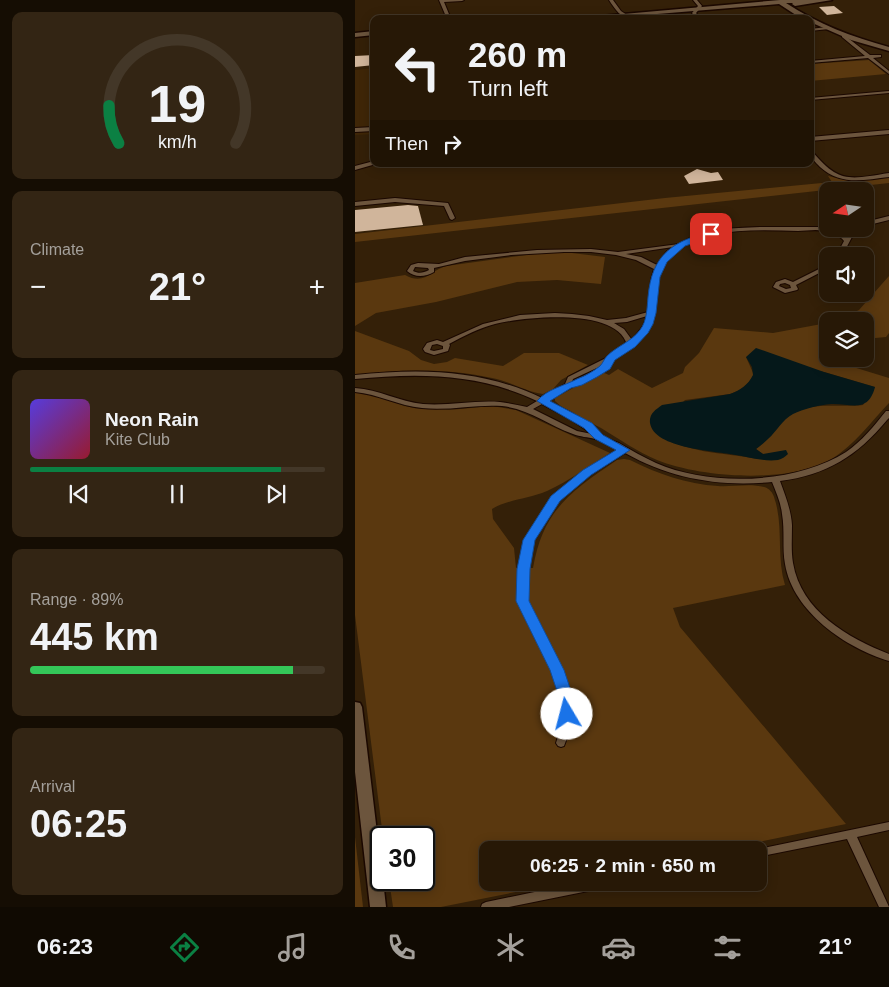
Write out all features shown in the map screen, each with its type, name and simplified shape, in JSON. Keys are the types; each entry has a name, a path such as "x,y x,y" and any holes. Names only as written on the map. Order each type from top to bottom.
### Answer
{"main road":[{"path":"625,15 802,0"},
{"path":"781,2 829,0"},
{"path":"781,2 801,15"},
{"path":"814,22 844,36 886,48"},
{"path":"355,35 370,34"},
{"path":"870,56 866,51 868,48 886,48"},
{"path":"355,708 378,907"}],"street":[{"path":"447,15 442,1 462,0"},
{"path":"611,0 620,12 625,15"},
{"path":"695,0 701,6 693,12 696,15"},
{"path":"814,30 827,28"},
{"path":"844,36 889,73"},
{"path":"814,62 879,56"},
{"path":"814,99 889,92"},
{"path":"355,130 370,129"},
{"path":"814,139 889,132"},
{"path":"814,157 823,169 838,178 852,179 889,176"},
{"path":"355,168 370,164"},
{"path":"355,204 395,200 446,204 452,218"},
{"path":"874,222 889,218"},
{"path":"431,266 453,261 544,250 608,253 636,252 682,244 699,237 740,229 769,227 819,229"},
{"path":"844,238 847,241"},
{"path":"844,247 849,238"},
{"path":"527,410 568,385 579,383 593,375 606,366 610,358 631,344 644,331 651,313 657,268 670,253 682,244"},
{"path":"608,253 643,261 657,268"},
{"path":"793,284 819,271"},
{"path":"445,343 485,326 519,317 570,316 605,322 627,320 651,313"},
{"path":"605,322 622,332 631,344"},
{"path":"355,377 409,372 463,375 509,386 543,401 588,426 599,437 661,467 699,477 739,481 775,479 806,473 842,457 859,445 888,415"},
{"path":"355,390 377,392 419,406 513,405 582,435 599,437"},
{"path":"561,743 566,727 567,700 557,670 522,601 523,569 529,540 555,498 587,473 625,450"},
{"path":"775,479 785,506 790,568 793,581 800,594 811,609 839,633 859,645 889,658"},
{"path":"767,850 889,826"},
{"path":"850,834 884,907"},
{"path":"486,907 564,891"}],"shaded area":[{"path":"869,60 886,74 814,81 814,64"},
{"path":"370,68 370,134 355,135 355,70"},
{"path":"828,176 852,181 889,177 889,183 874,185 874,182 832,182"},
{"path":"819,183 819,191 355,242 355,234 665,198"},
{"path":"541,253 572,253 605,257 601,284 557,280 517,282 436,302 376,313 355,326 355,283 405,275 418,279 446,266"},
{"path":"889,276 889,333 886,337 874,338 874,312 855,312 866,302 874,302 874,293"},
{"path":"819,324 819,367 853,367 889,378 889,403 848,447 832,459 814,467 793,472 745,476 697,471 657,460 571,413 555,401 555,398 602,372 609,375 618,369 652,388 683,373 685,367 699,353 714,328 773,333","holes":["746,357 824,372 875,387 863,405 813,407 794,412 756,449 763,454 757,459 678,445 655,432 685,400 730,394 740,390 754,375"]},
{"path":"355,331 409,351 421,360 434,364 447,362 455,358 503,366 524,353 559,353 588,365 561,380 553,389 543,394 499,379 458,372 406,371 355,375"},
{"path":"756,348 824,372 875,387 868,401 863,404 821,405 801,410 789,416 756,449 763,454 786,450 788,454 778,460 762,460 687,447 662,438 654,432 650,423 650,417 662,405 730,394 744,387 753,375 752,367 746,357"},
{"path":"355,393 376,395 404,406 416,408 449,410 492,406 516,410 610,453 547,491 505,503 492,509 493,519 514,548 516,568 533,568 544,531 561,504 586,482 617,460 630,460 651,470 683,481 718,486 753,485 764,487 772,492 779,518 781,563 785,585 673,608 680,627 846,824 764,841 479,841 479,891 521,891 441,907 393,907 391,891 435,891 435,826 382,826 355,615"},
{"path":"355,837 363,907 355,907"}],"building":[{"path":"834,6 843,13 827,15 819,7"},
{"path":"370,55 370,65 355,67 355,56"},
{"path":"697,169 711,173 718,172 723,180 689,184 684,176"},
{"path":"408,205 418,206 423,225 355,232 355,210"}],"route":[{"path":"567,714 567,700 557,670 522,601 523,569 529,540 555,498 587,473 625,450 599,437 588,426 543,401 568,385 579,383 593,375 606,366 610,358 625,350 644,331 648,324 657,268 670,253 682,244 711,234"}]}
